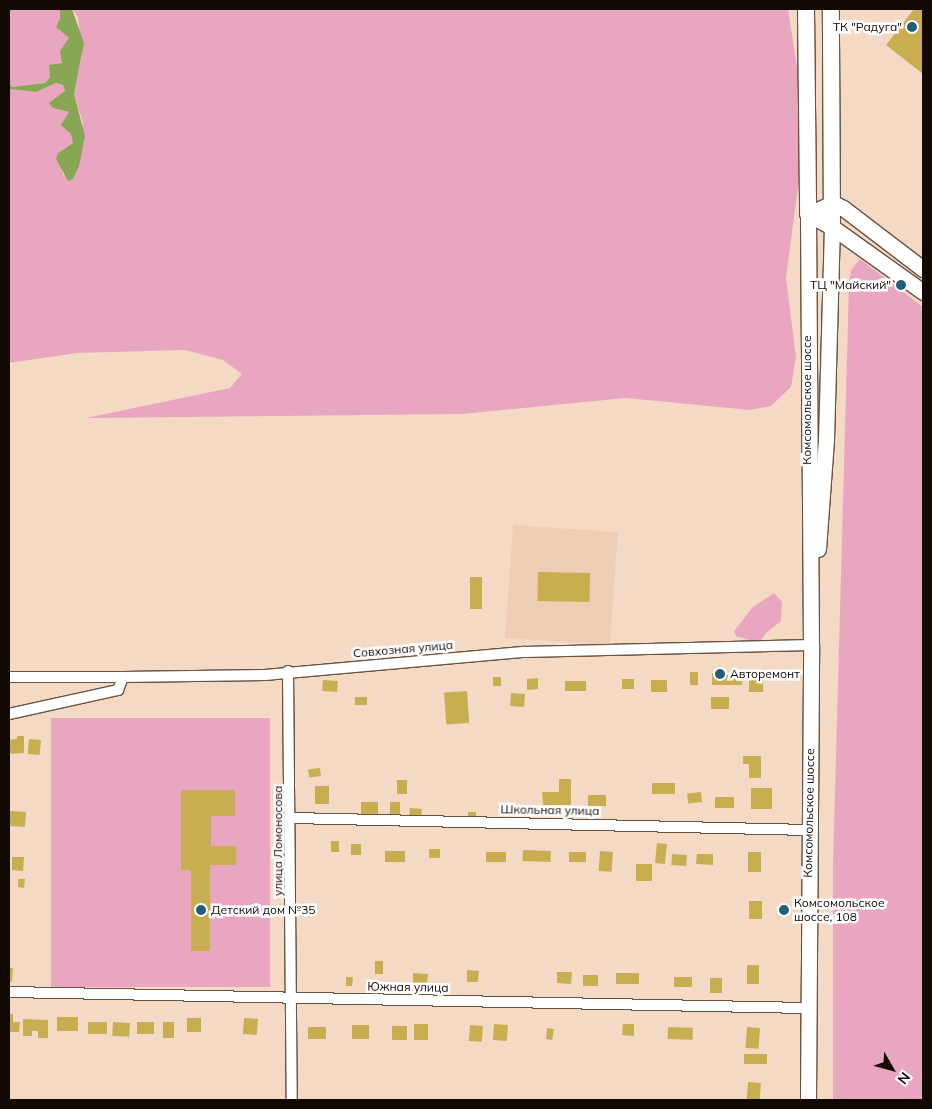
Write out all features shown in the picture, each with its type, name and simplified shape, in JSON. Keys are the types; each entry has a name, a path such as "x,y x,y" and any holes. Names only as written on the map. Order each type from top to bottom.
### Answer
{"main road":[{"name":"Комсомольское шоссе","path":"806,9 808,214 807,441 811,645 808,830 808,1100"},
{"name":"Комсомольское шоссе","path":"811,645 826,440 832,227 831,9"},
{"path":"808,214 832,203 923,270"},
{"path":"808,214 832,227 923,292"},
{"path":"807,441 826,440"}],"street":[{"name":"Совхозная улица","path":"9,677 265,675 288,671 525,652 811,645"},
{"name":"улица Ломоносова","path":"288,671 292,818 290,997 292,1100"},
{"path":"9,714 118,690 123,677"},
{"name":"Школьная улица","path":"292,818 808,830"},
{"name":"Южная улица","path":"9,992 808,1008"}],"shaded area":[{"path":"9,9 60,9 60,19 69,38 62,62 45,83 12,87 9,83"},
{"path":"60,9 72,9 84,43 74,94 85,136 79,166 73,179 68,181 56,159 58,153 73,143 71,134 61,125 69,112 53,108 49,103 65,91 63,85 56,83 36,92 9,89 9,83 12,87 45,83 50,77 49,65 62,63 60,51 69,38 56,27 60,19"},
{"path":"72,9 788,9 806,126 786,278 796,357 791,387 771,406 750,410 626,398 461,414 86,418 230,388 242,374 223,360 185,350 77,353 9,363 9,89 36,92 56,83 63,85 65,91 53,108 69,112 73,143 58,153 64,177 83,123 74,94 82,54 78,17"},
{"path":"860,259 923,307 923,1100 833,1100 833,865 849,284 851,270"},
{"path":"513,525 618,532 610,645 505,638"},
{"path":"774,593 782,602 781,621 766,633 759,643 736,636 734,631 753,607"},
{"path":"51,718 270,718 270,987 51,987"}],"building":[{"name":"ТК \"Радуга\"","path":"914,9 923,9 923,74 886,45"},
{"path":"538,572 590,573 589,602 537,601"},
{"path":"470,577 482,577 482,609 470,609"},
{"path":"690,672 698,672 698,685 690,685"},
{"path":"712,673 742,673 742,685 712,685"},
{"path":"493,677 501,677 501,686 493,686"},
{"path":"538,678 538,689 527,690 527,679"},
{"path":"622,679 634,679 634,689 622,689"},
{"path":"323,680 338,681 337,692 322,691"},
{"path":"651,680 667,680 667,692 651,692"},
{"path":"749,680 763,680 763,692 749,692"},
{"path":"565,681 586,681 586,691 565,691"},
{"path":"467,691 469,723 446,725 444,693"},
{"path":"511,693 525,694 524,707 510,706"},
{"path":"355,697 367,697 367,705 355,705"},
{"path":"711,697 729,697 729,709 711,709"},
{"path":"17,736 24,736 24,753 9,754 9,740 17,739"},
{"path":"29,739 41,740 40,755 28,754"},
{"path":"743,756 761,756 761,778 749,778 749,764 743,764"},
{"path":"320,768 321,776 309,777 308,769"},
{"path":"559,779 571,779 571,805 543,805 542,792 559,792"},
{"path":"397,780 407,780 407,794 397,794"},
{"path":"652,783 675,783 675,794 652,794"},
{"path":"315,786 329,786 329,804 315,804"},
{"path":"751,788 772,788 772,809 751,809"},
{"name":"Детский дом №35","path":"181,790 235,790 235,816 211,816 211,846 236,846 236,865 210,865 210,951 191,951 191,870 181,870"},
{"path":"701,792 702,802 688,803 687,793"},
{"path":"588,795 606,795 606,806 588,806"},
{"path":"715,797 734,797 734,808 715,808"},
{"path":"361,802 378,802 378,814 361,814"},
{"path":"390,802 400,802 400,818 390,818"},
{"path":"410,808 422,809 421,817 409,816"},
{"path":"10,811 26,812 25,827 9,826"},
{"path":"468,812 476,812 476,819 468,819"},
{"path":"331,841 339,841 339,852 331,852"},
{"path":"657,843 667,844 665,864 655,863"},
{"path":"351,844 361,844 361,855 351,855"},
{"path":"429,849 440,849 440,858 429,858"},
{"path":"523,850 551,851 551,862 523,861"},
{"path":"385,851 405,851 405,862 385,862"},
{"path":"600,851 613,852 612,872 599,871"},
{"path":"486,852 506,852 506,862 486,862"},
{"path":"569,852 586,852 586,862 569,862"},
{"path":"748,852 761,852 761,872 748,872"},
{"path":"672,854 687,855 686,866 671,865"},
{"path":"697,854 713,854 713,865 696,864"},
{"path":"12,857 24,857 23,871 12,870"},
{"path":"636,864 652,864 652,881 636,881"},
{"path":"18,879 25,879 24,888 18,887"},
{"path":"749,901 762,901 762,919 749,919"},
{"path":"375,961 383,961 383,974 375,974"},
{"path":"747,965 759,965 759,984 747,984"},
{"path":"9,968 13,968 12,982 9,982"},
{"path":"467,970 479,971 478,982 467,982"},
{"path":"557,972 572,972 571,984 557,983"},
{"path":"413,973 428,974 427,984 413,984"},
{"path":"616,973 639,973 639,984 616,984"},
{"path":"583,975 598,975 598,986 583,986"},
{"path":"346,977 353,977 352,986 346,986"},
{"path":"674,977 692,977 692,987 674,987"},
{"path":"710,978 722,978 722,993 710,993"},
{"path":"9,1014 13,1014 13,1022 20,1022 19,1032 9,1032"},
{"path":"57,1017 78,1017 78,1031 57,1031"},
{"path":"187,1018 201,1018 201,1032 187,1032"},
{"path":"244,1018 258,1019 257,1035 243,1034"},
{"path":"23,1019 48,1020 48,1038 38,1038 38,1031 32,1031 32,1036 23,1036"},
{"path":"88,1022 107,1022 107,1034 88,1034"},
{"path":"113,1022 130,1023 129,1037 112,1036"},
{"path":"137,1022 154,1022 154,1034 137,1034"},
{"path":"163,1022 174,1022 174,1038 163,1038"},
{"path":"414,1024 428,1024 428,1040 414,1040"},
{"path":"494,1024 508,1025 507,1041 493,1040"},
{"path":"623,1024 634,1024 634,1036 622,1035"},
{"path":"352,1025 369,1025 369,1039 352,1039"},
{"path":"470,1025 483,1026 482,1042 469,1041"},
{"path":"392,1026 407,1026 407,1040 392,1040"},
{"path":"308,1027 326,1027 326,1039 308,1039"},
{"path":"668,1027 693,1028 693,1040 668,1039"},
{"path":"747,1027 760,1028 759,1049 746,1048"},
{"path":"547,1028 554,1029 552,1040 546,1039"},
{"path":"744,1054 767,1054 767,1064 744,1064"},
{"path":"748,1082 761,1083 760,1100 747,1100"}],"place":[{"name":"ТК \"Радуга\"","path":"912,27"},
{"name":"ТЦ \"Майский\"","path":"901,285"},
{"name":"Авторемонт","path":"720,674"},
{"name":"Детский дом №35","path":"201,910"},
{"name":"Комсомольское шоссе, 108","path":"784,910"}]}
